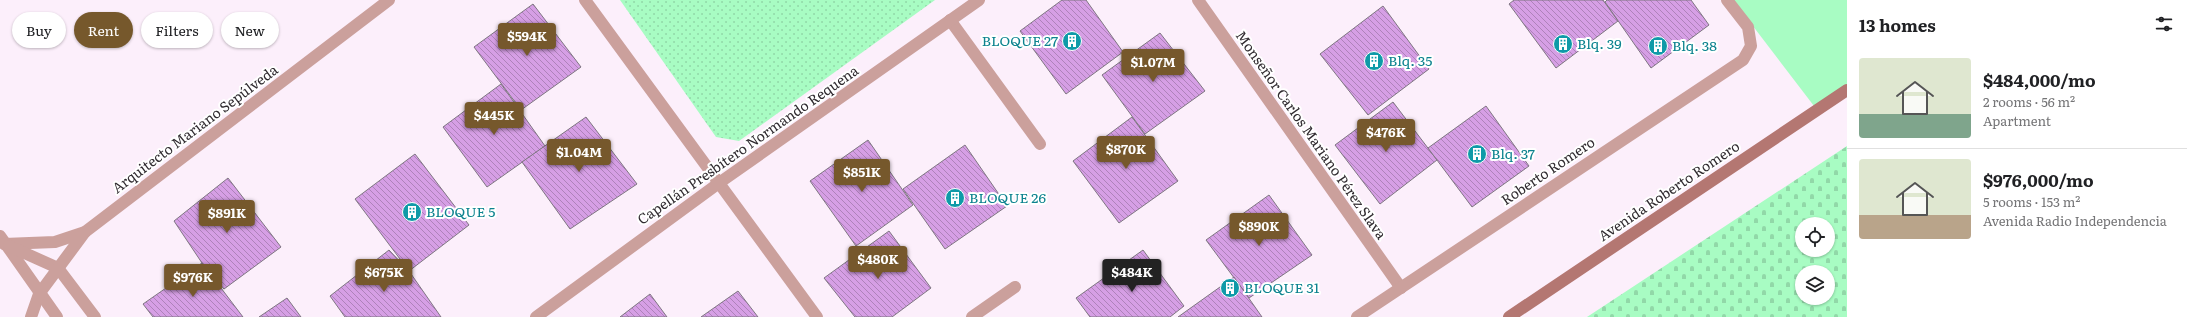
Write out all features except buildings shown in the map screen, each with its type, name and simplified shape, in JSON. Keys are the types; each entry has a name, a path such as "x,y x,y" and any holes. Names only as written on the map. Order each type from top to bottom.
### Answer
{"main road":[{"name":"Avenida Roberto Romero","path":"1509,317 1847,90"}],"street":[{"name":"Arquitecto Mariano Sepúlveda","path":"2,241 55,242 85,232 389,0"},
{"path":"585,0 817,317"},
{"name":"Capellán Presbítero Normando Requena","path":"536,317 719,183 980,0"},
{"name":"Monseñor Carlos Mariano Pérez Slava","path":"1198,0 1401,288"},
{"name":"Roberto Romero","path":"1357,317 1743,60 1751,46 1748,27 1727,0"},
{"path":"950,20 1040,144"},
{"path":"31,317 39,294 85,232"},
{"path":"2,241 58,268 95,317"},
{"path":"2,241 57,317"},
{"path":"972,317 1015,286"}],"green space":[{"path":"620,0 935,0 739,141 716,137"},
{"path":"1733,0 1847,0 1847,84 1814,106"},
{"path":"1847,146 1847,317 1587,317"}],"place":[{"name":"BLOQUE 27","path":"1072,41"},
{"name":"Blq. 39","path":"1563,44"},
{"name":"Blq. 38","path":"1658,46"},
{"name":"Blq. 35","path":"1374,61"},
{"name":"Blq. 37","path":"1477,154"},
{"name":"BLOQUE 26","path":"955,198"},
{"name":"BLOQUE 5","path":"412,212"},
{"name":"BLOQUE 31","path":"1230,288"}]}
